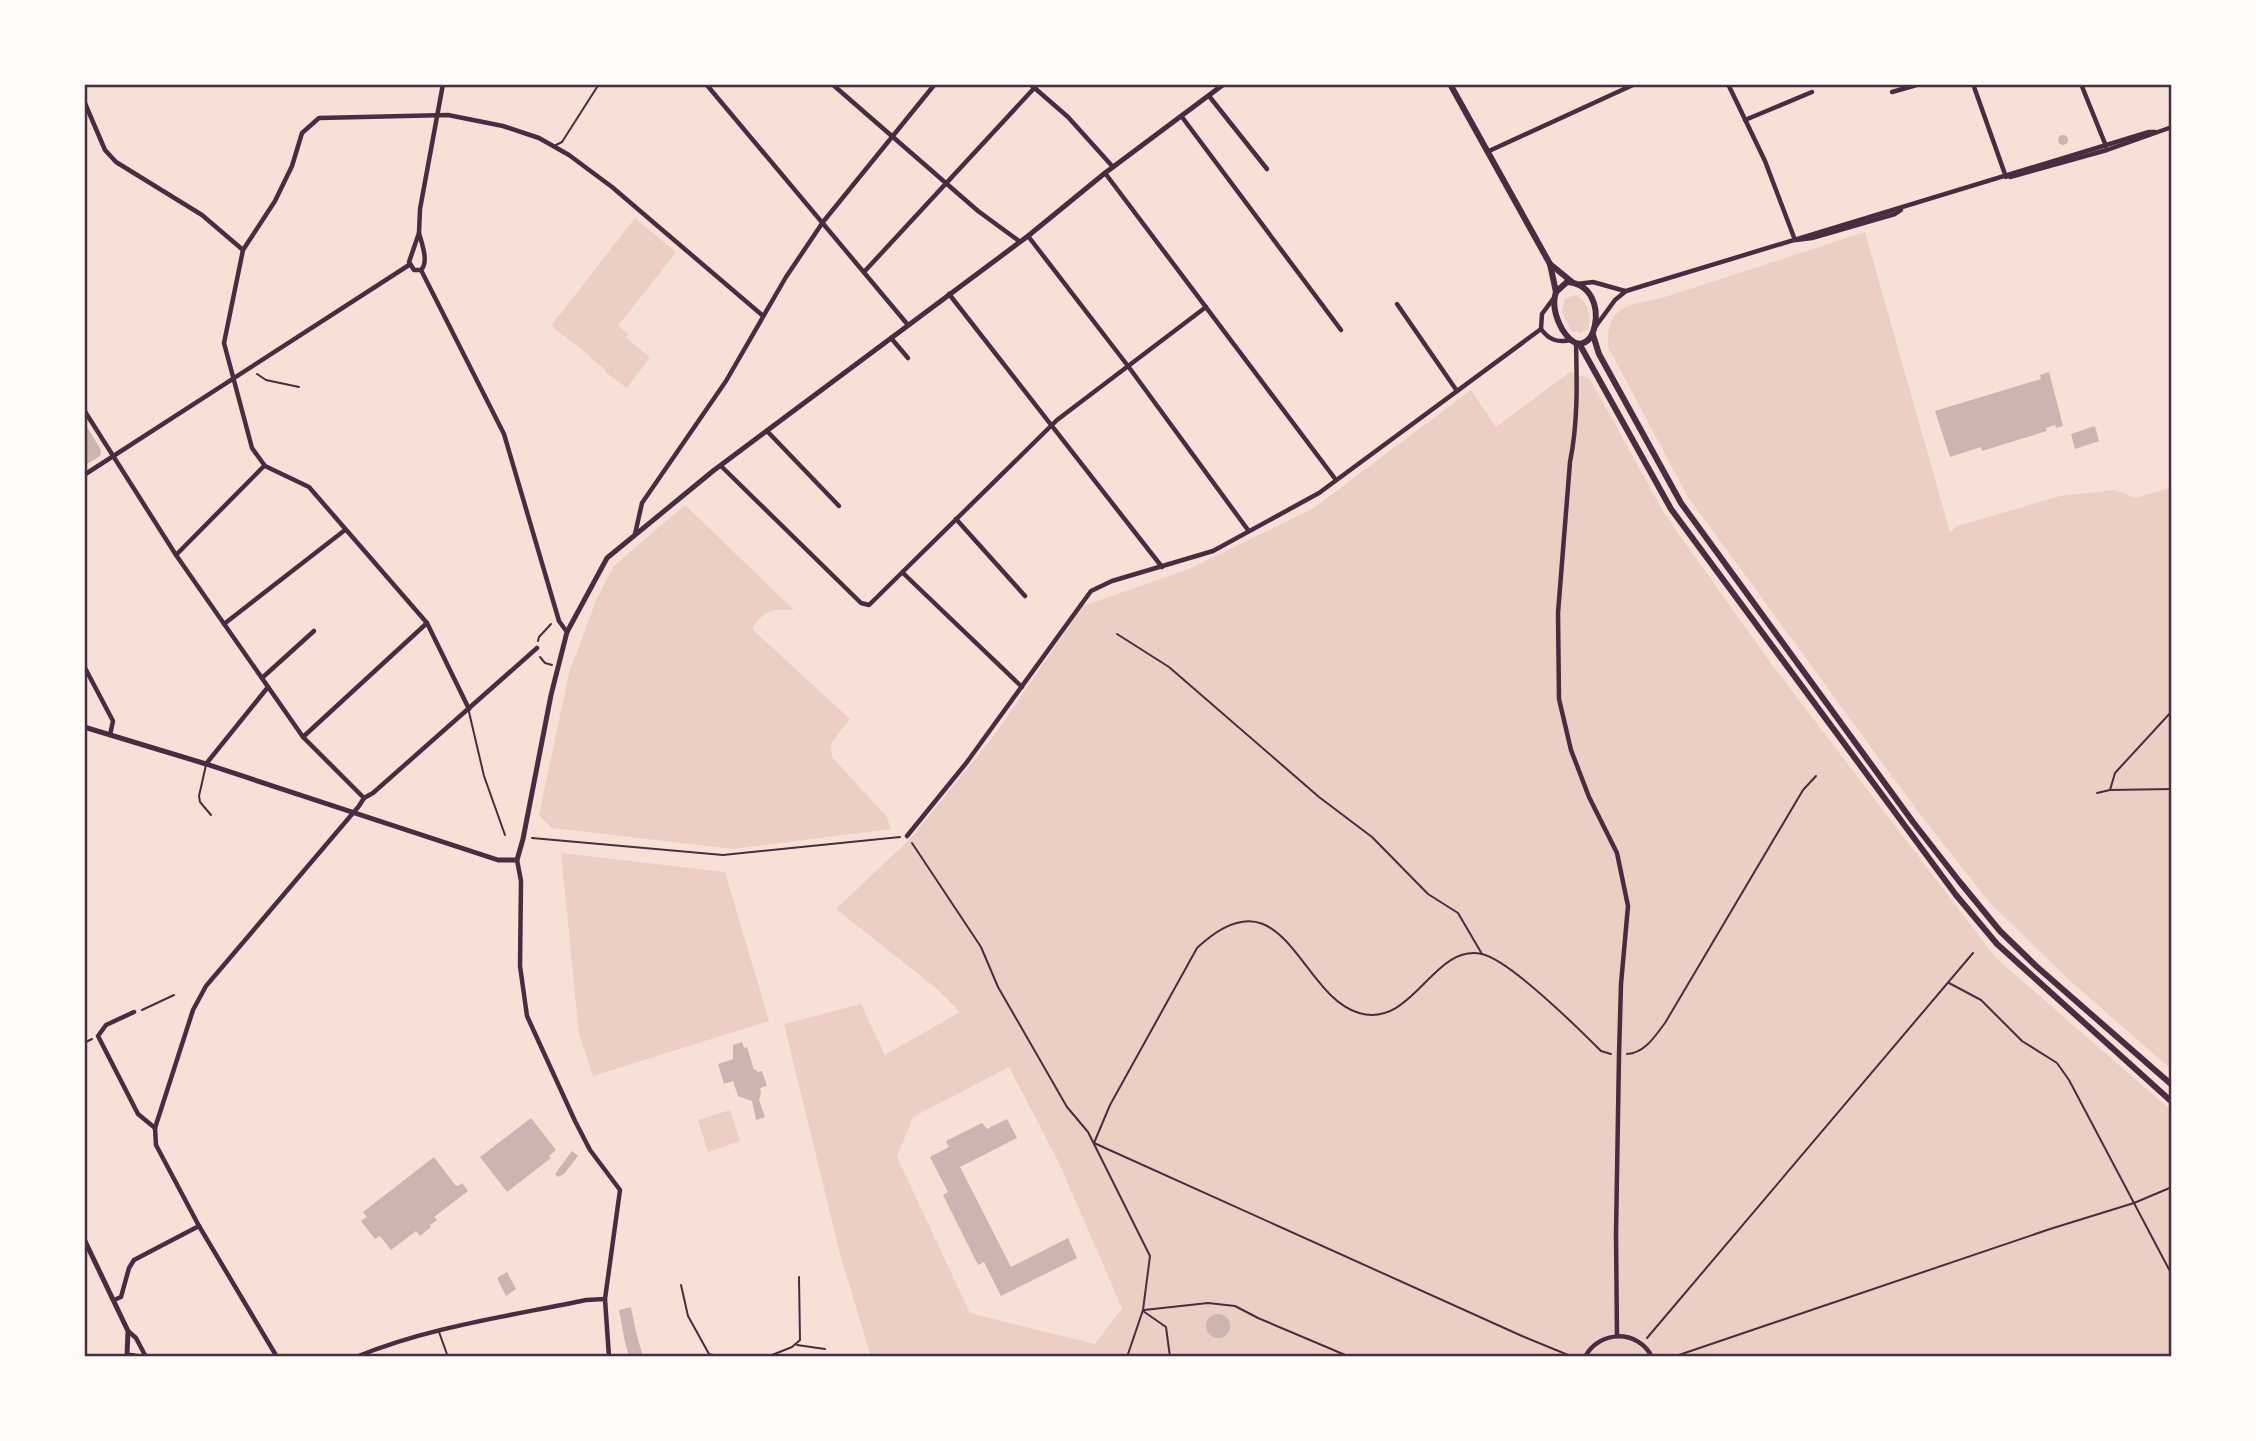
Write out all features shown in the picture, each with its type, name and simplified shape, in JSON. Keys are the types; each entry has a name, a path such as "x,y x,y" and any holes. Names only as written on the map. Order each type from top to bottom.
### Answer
{"main road":[{"path":"1450,84 1550,264 1558,322 1575,343 1671,509 1955,895 2006,953 2172,1102"},
{"path":"1550,264 1592,298 1596,310 1593,335 1587,342 1575,343"},
{"path":"1555,295 1562,284 1574,283"},
{"path":"1593,335 1599,354 1681,503 1929,842 2000,931 2172,1085"}],"street":[{"path":"421,270 426,264 419,233 420,209 443,84"},
{"path":"706,84 908,325"},
{"path":"832,84 978,211 1019,241"},
{"path":"635,534 642,503 726,381 762,315 824,222 935,84"},
{"path":"609,1357 605,1299 620,1189 590,1150 527,1016 520,966 521,881 517,860 551,695 567,632 607,558 635,534 1224,84"},
{"path":"1489,152 1635,84"},
{"path":"1728,84 1765,161 1795,240"},
{"path":"1892,92 1920,84"},
{"path":"1973,84 2006,177"},
{"path":"2081,84 2107,148"},
{"path":"864,272 1034,85 1068,117 1113,167"},
{"path":"1745,120 1812,92"},
{"path":"1209,96 1267,169"},
{"path":"84,101 104,150 116,162 202,215 243,250"},
{"path":"469,709 427,623 309,487 265,466 252,448 224,343 243,250 275,201 292,166 302,133 318,118 438,115 503,126 540,138 569,155 612,187 762,315"},
{"path":"1182,117 1341,330"},
{"path":"1595,326 1615,300 1626,291 2006,177 2016,177 2150,137 2172,127"},
{"path":"1105,173 1336,480"},
{"path":"84,475 410,265 419,233"},
{"path":"1028,236 1128,366 1248,530"},
{"path":"412,256 423,256"},
{"path":"410,265 414,270 421,270"},
{"path":"421,270 505,433 559,621 567,632"},
{"path":"1574,283 1593,282 1626,291"},
{"path":"949,294 1162,567"},
{"path":"1555,295 1542,314 1541,329 1545,335 1560,342 1575,343 1577,377 1574,443 1570,462 1558,613 1559,699 1571,750 1589,797 1617,853 1628,906 1621,984 1619,1055 1617,1336"},
{"path":"1396,304 1457,391"},
{"path":"721,466 866,605 873,603 1051,425 1206,307"},
{"path":"907,836 967,762 1091,592 1112,581 1213,551 1319,493 1541,329"},
{"path":"891,338 908,358"},
{"path":"84,410 176,555 303,737 363,798"},
{"path":"767,431 839,506"},
{"path":"176,555 265,466"},
{"path":"957,519 1025,596"},
{"path":"224,624 345,530"},
{"path":"903,573 1022,687"},
{"path":"303,737 427,623"},
{"path":"262,678 314,631"},
{"path":"277,1357 199,1226 156,1145 155,1128 193,1010 206,985 363,798 373,793 537,648"},
{"path":"84,666 113,721 110,735"},
{"path":"206,764 268,687"},
{"path":"84,727 498,860 517,860"},
{"path":"134,1012 106,1025 98,1036 138,1114 155,1128"},
{"path":"114,1300 121,1297 134,1260 199,1226"},
{"path":"84,1239 128,1331 136,1338 144,1357 127,1356 128,1331"},
{"path":"356,1357 377,1348 439,1331 586,1300 605,1299"},
{"path":"1585,1357 1596,1343 1617,1336 1629,1337 1641,1343 1653,1357"}],"lane":[{"path":"554,146 562,142 599,84"},
{"path":"469,709 484,776 505,835"},
{"path":"206,764 199,796 200,802 211,815"},
{"path":"767,1357 796,1345 800,1340 799,1277"},
{"path":"681,1285 688,1316 709,1354 722,1357"},
{"path":"439,1331 448,1357"},
{"path":"796,1345 825,1349"}],"path":[{"path":"250,368 266,380 299,387"},
{"path":"537,648 539,637 552,623 559,621"},
{"path":"1117,634 1169,667 1319,797 1372,837 1428,894 1458,913 1482,954 1507,968 1601,1051 1619,1055 1634,1054 1647,1045 1665,1023 1802,790 1816,776"},
{"path":"540,658 545,663"},
{"path":"2110,790 2115,774 2172,711"},
{"path":"2097,793 2110,790 2172,789"},
{"path":"523,839 723,855 907,836 981,947 998,986 1067,1107 1088,1132 1150,1256 1143,1310 1128,1357"},
{"path":"1094,1143 1110,1105 1197,948 1213,932 1224,926 1250,922 1267,927 1287,940 1341,1005 1358,1013 1377,1017 1407,1000 1435,971 1451,960 1465,955 1482,954"},
{"path":"1641,1343 1973,953"},
{"path":"1948,983 1981,1000 2022,1041 2057,1063 2069,1080 2172,1275"},
{"path":"134,1012 174,995"},
{"path":"1094,1143 1573,1357"},
{"path":"1672,1357 2134,1203 2172,1187"},
{"path":"1143,1310 1208,1303 1235,1306 1350,1357"},
{"path":"1143,1310 1166,1327 1170,1357"}],"shaded area":[{"path":"635,218 676,252 618,326 628,334 626,338 650,357 627,388 551,326"},
{"path":"1865,232 1950,532 1957,526 2060,496 2115,490 2136,498 2172,487 2172,1070 2067,978 1989,902 1919,813 1688,497 1608,347 1608,333 1615,315 1629,306 1662,298"},
{"path":"1575,295 1586,305 1589,314 1588,329 1581,333 1571,331 1562,312 1565,299"},
{"path":"1570,372 1590,379 1664,513 1773,666 1996,958 2172,1111 2172,1357 871,1357 840,1254 784,1024 861,1004 885,1055 960,1012 937,989 836,909 911,838 996,733 1083,606 1189,569 1314,508 1471,390 1496,427","holes":["1009,1067 1059,1163 1122,1308 1095,1344 970,1313 897,1157 913,1117"]},
{"path":"685,505 794,610 769,612 761,617 752,629 850,719 831,743 832,757 887,817 891,829 733,849 552,828 539,815 569,673 597,598 614,566"},
{"path":"561,853 725,872 769,1021 593,1076 579,1035"},
{"path":"730,1110 740,1141 708,1152 698,1120"}],"building":[{"path":"2063,135 2067,136 2067,144 2063,145 2059,144 2058,140 2059,136"},
{"path":"2049,372 2063,426 2056,428 2055,425 2046,428 2047,431 1982,451 1981,447 1950,457 1935,411 2041,379 2040,375"},
{"path":"84,422 101,450 100,456 84,466"},
{"path":"2095,426 2099,441 2075,449 2071,434"},
{"path":"742,1042 744,1048 747,1047 754,1070 762,1071 767,1086 760,1088 759,1100 765,1117 756,1120 752,1101 738,1096 733,1081 724,1084 718,1064 733,1059 733,1045"},
{"path":"531,1118 556,1150 549,1156 551,1158 507,1192 480,1157"},
{"path":"1007,1119 1017,1138 960,1167 1011,1267 1068,1238 1077,1258 1001,1296 984,1262 978,1265 943,1195 948,1192 930,1157 949,1147 946,1141 982,1123 987,1129"},
{"path":"572,1151 578,1156 564,1174 558,1177 555,1174"},
{"path":"434,1157 455,1185 462,1183 468,1191 434,1217 437,1220 420,1236 416,1231 391,1250 380,1236 375,1239 361,1221 367,1217 363,1212"},
{"path":"507,1272 516,1289 506,1296 497,1278"},
{"path":"631,1307 643,1357 629,1357 625,1342 619,1310"},
{"path":"1218,1314 1226,1318 1230,1326 1226,1334 1218,1338 1210,1334 1206,1326 1210,1318"}]}
